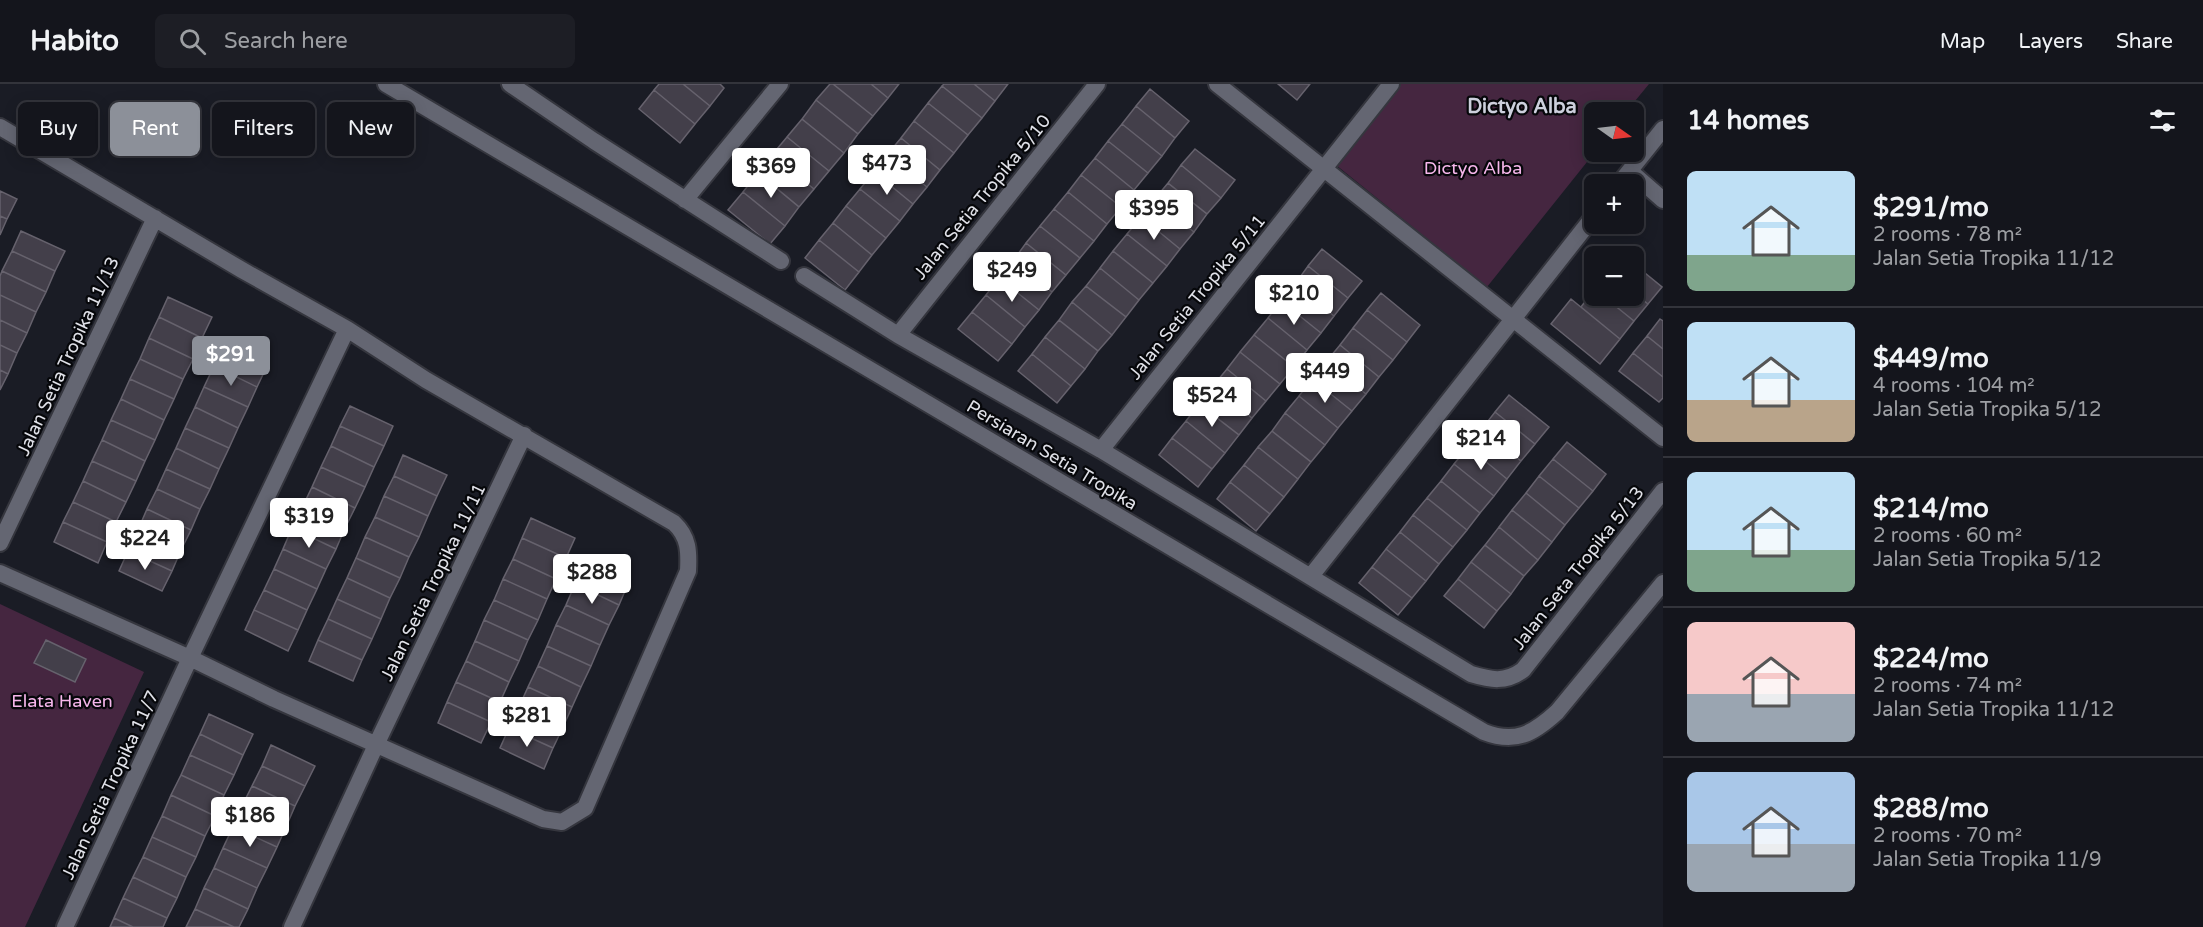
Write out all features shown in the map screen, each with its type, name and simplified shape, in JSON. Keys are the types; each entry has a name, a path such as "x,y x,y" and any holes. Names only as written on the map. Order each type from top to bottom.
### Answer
{"street":[{"name":"Persiaran Setia Tropika","path":"386,84 1484,732 1498,737 1512,738 1545,724 1663,582"},
{"path":"510,84 781,261"},
{"path":"685,200 780,84"},
{"name":"Jalan Setia Tropika 5/10","path":"898,334 1097,84"},
{"path":"1217,84 1663,438"},
{"name":"Jalan Setia Tropika 5/11","path":"1101,450 1391,84"},
{"path":"0,127 242,270 347,329 426,380 674,523 681,530 689,551 688,571 585,808 562,822 543,819 376,746 190,658 0,573"},
{"path":"1627,174 1663,129"},
{"path":"1630,171 1663,200"},
{"name":"Jalan Setia Tropika 11/13","path":"0,543 155,218"},
{"path":"804,276 898,334 1101,450 1311,576 1584,229"},
{"name":"Jalan Setia Tropika 11/7","path":"65,927 347,329"},
{"name":"Jalan Setia Tropika 11/11","path":"292,927 524,435"},
{"name":"Jalan Seta Tropika 5/13","path":"1311,576 1471,674 1490,680 1504,680 1523,670 1663,491"}],"green space":[{"name":"Dictyo Alba","path":"1401,84 1649,84 1634,102 1584,102 1584,162 1587,162 1487,287 1336,165"},
{"name":"Elata Haven","path":"0,604 144,672 25,927 0,927"}],"building":[{"path":"659,84 683,84 710,106 695,124 654,90"},
{"path":"683,84 720,84 724,88 710,106"},
{"path":"830,84 873,116 858,134 816,100"},
{"path":"833,84 871,84 888,98 873,116"},
{"path":"871,84 899,84 888,98"},
{"path":"944,84 974,84 995,101 982,118 942,86"},
{"path":"974,84 1008,84 995,101"},
{"path":"1278,84 1310,84 1297,100"},
{"path":"942,86 982,118 968,135 928,103"},
{"path":"1150,89 1189,121 1175,138 1136,106"},
{"path":"654,90 695,124 680,143 639,109"},
{"path":"816,100 858,134 844,153 802,119"},
{"path":"928,103 968,135 954,153 914,121"},
{"path":"1136,106 1175,138 1162,156 1122,124"},
{"path":"802,119 844,153 829,171 787,137"},
{"path":"914,121 954,153 940,170 901,138"},
{"path":"1122,124 1162,156 1148,173 1108,141"},
{"path":"787,137 829,171 814,189 772,155"},
{"path":"901,138 940,170 927,187 887,155"},
{"path":"1108,141 1148,173 1134,190 1095,158"},
{"path":"1195,149 1235,180 1221,198 1181,165"},
{"path":"772,155 814,189 799,207 758,173"},
{"path":"887,155 927,187 913,204 874,172"},
{"path":"1095,158 1134,190 1121,207 1081,175"},
{"path":"1181,165 1221,198 1207,214 1168,183"},
{"path":"874,172 913,204 900,221 860,189"},
{"path":"758,173 799,207 785,226 743,192"},
{"path":"1081,175 1121,207 1107,224 1068,192"},
{"path":"1168,183 1207,214 1194,232 1154,200"},
{"path":"860,189 900,221 886,238 846,206"},
{"path":"0,191 17,199 7,219 0,216"},
{"path":"743,192 785,226 770,244 728,210"},
{"path":"1068,192 1107,224 1094,241 1054,209"},
{"path":"1154,200 1194,232 1180,249 1141,217"},
{"path":"846,206 886,238 872,255 833,223"},
{"path":"1054,209 1094,241 1080,258 1040,226"},
{"path":"0,216 7,219 0,235"},
{"path":"1141,217 1180,249 1167,266 1127,234"},
{"path":"833,223 872,255 859,272 819,240"},
{"path":"1040,226 1080,258 1066,275 1026,243"},
{"path":"21,231 65,251 55,271 12,251"},
{"path":"1127,234 1167,266 1153,283 1113,251"},
{"path":"819,240 859,272 845,290 805,258"},
{"path":"1026,243 1066,275 1052,292 1013,261"},
{"path":"1322,249 1362,281 1348,298 1308,266"},
{"path":"12,251 55,271 46,292 2,271"},
{"path":"1113,251 1153,283 1139,300 1100,268"},
{"path":"1013,261 1052,292 1039,310 999,278"},
{"path":"1308,266 1348,298 1334,316 1295,284"},
{"path":"1100,268 1139,300 1126,317 1086,286"},
{"path":"2,271 46,292 36,312 0,295"},
{"path":"1644,272 1662,287 1648,304 1644,301"},
{"path":"999,278 1039,310 1025,327 986,295"},
{"path":"1295,284 1334,316 1321,333 1281,301"},
{"path":"1086,286 1126,317 1112,335 1072,302"},
{"path":"1381,293 1420,325 1407,342 1367,310"},
{"path":"0,295 36,312 27,333 0,320"},
{"path":"986,295 1025,327 1012,344 972,312"},
{"path":"168,297 212,317 202,338 159,317"},
{"path":"1571,299 1620,339 1600,364 1551,324"},
{"path":"1281,301 1321,333 1307,350 1268,318"},
{"path":"1644,301 1648,304 1634,321 1615,306 1644,306"},
{"path":"1072,302 1112,335 1098,351 1059,320"},
{"path":"1584,303 1584,306 1615,306 1634,321 1620,339 1581,307"},
{"path":"1367,310 1407,342 1393,360 1353,328"},
{"path":"972,312 1012,344 998,361 958,329"},
{"path":"159,317 202,338 193,359 149,338"},
{"path":"1268,318 1307,350 1294,367 1254,335"},
{"path":"1660,319 1663,321 1663,349 1647,336"},
{"path":"0,320 27,333 17,353 0,345"},
{"path":"1059,320 1098,351 1085,369 1045,337"},
{"path":"1353,328 1393,360 1379,377 1340,345"},
{"path":"1254,335 1294,367 1280,384 1240,352"},
{"path":"1647,336 1663,349 1663,377 1633,353"},
{"path":"1045,337 1085,369 1071,386 1032,354"},
{"path":"149,338 193,359 183,379 140,359"},
{"path":"0,345 17,353 8,374 0,370"},
{"path":"1340,345 1379,377 1366,394 1326,362"},
{"path":"223,346 267,366 257,387 214,366"},
{"path":"1240,352 1280,384 1266,401 1227,369"},
{"path":"1633,353 1663,377 1663,398 1659,402 1619,371"},
{"path":"1032,354 1071,386 1057,403 1018,371"},
{"path":"140,359 183,379 174,399 130,379"},
{"path":"1326,362 1366,394 1352,411 1312,379"},
{"path":"214,366 257,387 248,407 204,387"},
{"path":"1227,369 1266,401 1252,418 1213,386"},
{"path":"0,370 8,374 0,390"},
{"path":"130,379 174,399 164,420 121,399"},
{"path":"1312,379 1352,411 1338,428 1299,396"},
{"path":"1213,386 1252,418 1239,435 1199,404"},
{"path":"204,387 248,407 238,428 195,407"},
{"path":"1509,395 1549,427 1535,444 1495,412"},
{"path":"1299,396 1338,428 1325,445 1285,413"},
{"path":"121,399 164,420 155,440 111,420"},
{"path":"1199,404 1239,435 1225,453 1186,421"},
{"path":"350,406 393,426 384,446 340,426"},
{"path":"195,407 238,428 229,448 185,428"},
{"path":"1495,412 1535,444 1521,461 1481,430"},
{"path":"1285,413 1325,445 1311,462 1272,431"},
{"path":"111,420 155,440 145,461 102,440"},
{"path":"1186,421 1225,453 1212,469 1172,438"},
{"path":"340,426 384,446 374,467 331,446"},
{"path":"185,428 229,448 219,469 176,448"},
{"path":"1481,430 1521,461 1507,479 1468,447"},
{"path":"1272,431 1311,462 1298,479 1258,447"},
{"path":"1172,438 1212,469 1198,487 1159,455"},
{"path":"102,440 145,461 136,481 92,461"},
{"path":"1567,442 1606,474 1593,491 1553,459"},
{"path":"331,446 374,467 365,487 321,467"},
{"path":"1258,447 1298,479 1284,497 1244,465"},
{"path":"1468,447 1507,479 1494,496 1454,464"},
{"path":"176,448 219,469 210,489 166,469"},
{"path":"403,455 447,475 437,496 394,476"},
{"path":"1553,459 1593,491 1579,508 1539,476"},
{"path":"92,461 136,481 126,502 83,481"},
{"path":"1454,464 1494,496 1480,513 1441,481"},
{"path":"1244,465 1284,497 1270,514 1230,482"},
{"path":"321,467 365,487 355,508 312,487"},
{"path":"166,469 210,489 200,509 157,489"},
{"path":"394,476 437,496 428,516 384,496"},
{"path":"1539,476 1579,508 1565,525 1526,493"},
{"path":"83,481 126,502 116,522 73,502"},
{"path":"1441,481 1480,513 1467,530 1427,498"},
{"path":"1230,482 1270,514 1256,531 1217,499"},
{"path":"312,487 355,508 345,528 302,508"},
{"path":"157,489 200,509 191,530 147,509"},
{"path":"1526,493 1565,525 1552,542 1512,510"},
{"path":"384,496 428,516 419,537 375,517"},
{"path":"1427,498 1467,530 1453,547 1413,515"},
{"path":"73,502 116,522 107,542 63,522"},
{"path":"302,508 345,528 336,549 292,528"},
{"path":"147,509 191,530 181,550 138,530"},
{"path":"1512,510 1552,542 1538,560 1499,527"},
{"path":"1413,515 1453,547 1439,564 1400,532"},
{"path":"375,517 419,537 409,557 365,537"},
{"path":"531,518 575,538 566,558 522,538"},
{"path":"63,522 107,542 98,563 54,542"},
{"path":"1499,527 1538,560 1524,576 1485,545"},
{"path":"292,528 336,549 326,569 283,549"},
{"path":"138,530 181,550 172,571 128,551"},
{"path":"1400,532 1439,564 1426,581 1386,549"},
{"path":"365,537 409,557 400,578 356,558"},
{"path":"522,538 566,558 556,579 513,559"},
{"path":"1485,545 1524,576 1511,594 1471,562"},
{"path":"283,549 326,569 317,589 274,569"},
{"path":"1386,549 1426,581 1412,598 1372,567"},
{"path":"128,551 172,571 162,591 119,571"},
{"path":"356,558 400,578 390,598 347,578"},
{"path":"513,559 556,579 547,599 503,579"},
{"path":"1471,562 1511,594 1497,611 1458,579"},
{"path":"584,564 628,584 619,605 575,584"},
{"path":"1372,567 1412,598 1398,615 1359,583"},
{"path":"274,569 317,589 307,610 264,590"},
{"path":"347,578 390,598 381,619 337,599"},
{"path":"503,579 547,599 538,620 494,600"},
{"path":"1458,579 1497,611 1484,628 1444,596"},
{"path":"575,584 619,605 609,625 566,605"},
{"path":"264,590 307,610 298,630 254,610"},
{"path":"337,599 381,619 372,639 328,619"},
{"path":"494,600 538,620 528,640 484,620"},
{"path":"566,605 609,625 600,645 556,625"},
{"path":"254,610 298,630 288,651 245,630"},
{"path":"328,619 372,639 362,660 318,640"},
{"path":"484,620 528,640 519,661 475,641"},
{"path":"556,625 600,645 591,666 547,646"},
{"path":"46,640 86,659 75,682 34,663"},
{"path":"318,640 362,660 353,681 309,661"},
{"path":"475,641 519,661 509,682 466,661"},
{"path":"547,646 591,666 581,687 538,666"},
{"path":"466,661 509,682 500,702 456,682"},
{"path":"538,666 581,687 572,707 528,687"},
{"path":"456,682 500,702 491,722 447,702"},
{"path":"528,687 572,707 563,727 519,707"},
{"path":"447,702 491,722 481,743 438,723"},
{"path":"519,707 563,727 553,748 509,728"},
{"path":"209,714 253,734 243,755 200,734"},
{"path":"509,728 553,748 544,769 500,748"},
{"path":"200,734 243,755 234,775 190,755"},
{"path":"271,745 315,766 305,786 262,766"},
{"path":"190,755 234,775 224,795 181,775"},
{"path":"262,766 305,786 295,806 252,786"},
{"path":"181,775 224,795 215,816 171,795"},
{"path":"252,786 295,806 286,827 242,806"},
{"path":"171,795 215,816 205,836 162,816"},
{"path":"242,806 286,827 277,847 233,827"},
{"path":"162,816 205,836 196,857 152,837"},
{"path":"233,827 277,847 267,868 223,848"},
{"path":"152,837 196,857 186,877 143,857"},
{"path":"223,848 267,868 257,888 214,868"},
{"path":"143,857 186,877 177,898 133,877"},
{"path":"214,868 257,888 248,909 204,888"},
{"path":"133,877 177,898 167,918 123,898"},
{"path":"204,888 248,909 239,927 234,927 195,909"},
{"path":"123,898 167,918 163,927 133,927 114,918"},
{"path":"195,909 234,927 186,927"},
{"path":"114,918 133,927 110,927"}],"district":[{"name":"Dictyo Alba","path":"1522,106"}]}
